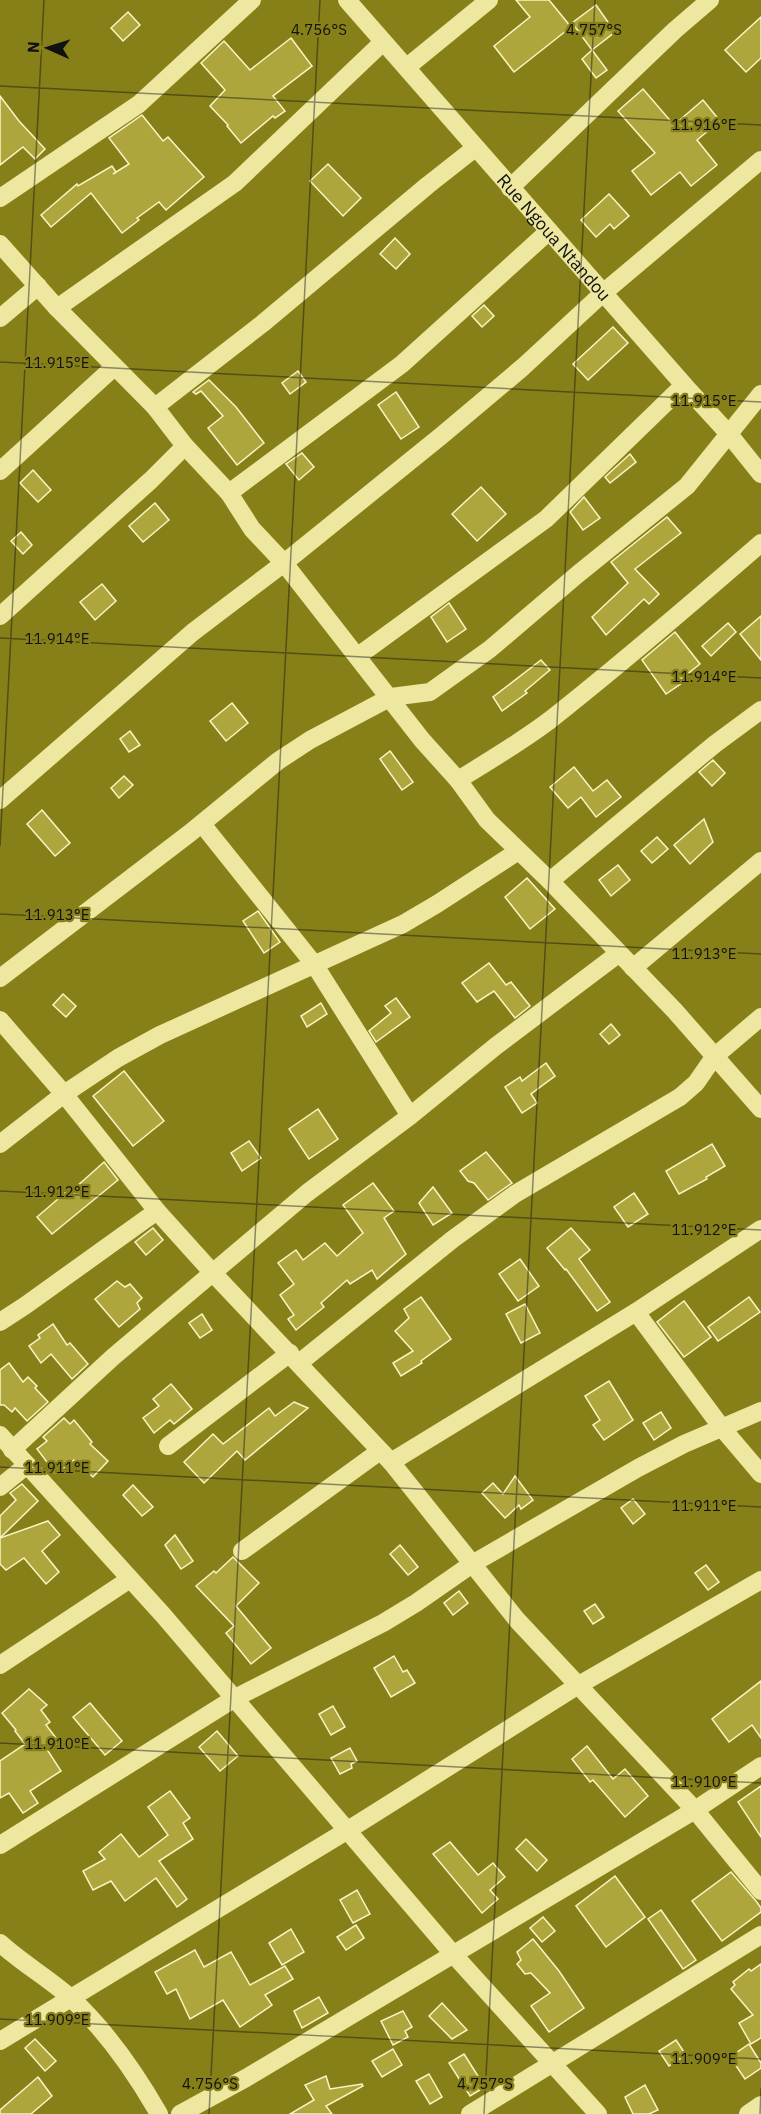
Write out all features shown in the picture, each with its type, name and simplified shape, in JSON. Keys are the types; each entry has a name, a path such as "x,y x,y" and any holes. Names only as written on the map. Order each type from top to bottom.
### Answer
{"street":[{"path":"0,198 139,104 252,0"},
{"name":"Rue Ngoua Ntandou","path":"347,0 684,386 728,433 761,474"},
{"path":"406,67 489,0"},
{"path":"510,188 675,30 710,0"},
{"path":"57,308 235,183 383,42"},
{"path":"155,407 262,324 475,148"},
{"path":"0,800 193,632 284,563 441,436 523,367 603,293 761,160"},
{"path":"229,493 402,364 549,231"},
{"path":"0,244 114,368 155,407 185,446 229,493 252,529 284,563 422,740 458,780 487,820 517,852 550,881 675,1011 761,1109"},
{"path":"0,318 38,286"},
{"path":"0,471 114,368"},
{"path":"358,656 546,519 684,386"},
{"path":"0,978 202,824 278,761 310,740 391,698 430,692 490,649 687,486 761,394"},
{"path":"0,616 126,503 185,446"},
{"path":"458,780 549,720 761,543"},
{"path":"550,881 715,744 761,710"},
{"path":"202,824 314,964 410,1116"},
{"path":"0,1144 64,1094 118,1058 160,1035 403,924 517,852"},
{"path":"633,968 761,861"},
{"path":"12,1450 112,1357 307,1193 618,954"},
{"path":"168,1446 295,1358 515,1194 680,1097 696,1083 714,1057 761,1017"},
{"path":"0,1020 64,1094 157,1211 386,1457 517,1620 695,1810 761,1891"},
{"path":"0,1322 157,1211"},
{"path":"242,1551 386,1457 636,1312 761,1229"},
{"path":"636,1312 722,1428 761,1474"},
{"path":"0,1845 235,1698 383,1623 416,1604 472,1564 638,1468 684,1443 761,1411"},
{"path":"0,1435 235,1698 453,1954 598,2114"},
{"path":"0,1487 27,1465"},
{"path":"0,1665 130,1579"},
{"path":"0,2041 348,1830 578,1686 761,1580"},
{"path":"180,2114 246,2078 695,1810 761,1766"},
{"path":"470,2114 761,1935"},
{"path":"0,1943 72,1999 107,2036 141,2082 159,2114"},
{"path":"748,2114 761,2105"}],"building":[{"path":"516,0 549,0 571,27 514,72 494,46 530,17"},
{"path":"596,5 615,32 592,50 572,23"},
{"path":"128,12 140,25 123,41 111,28"},
{"path":"761,17 761,58 746,72 725,50"},
{"path":"291,38 312,66 273,96 285,111 275,118 273,116 241,143 210,106 225,90 201,63 224,41 250,70"},
{"path":"592,50 607,70 596,78 582,59"},
{"path":"643,89 674,125 703,100 720,121 697,140 717,165 691,186 680,172 651,195 632,171 655,153 618,111"},
{"path":"0,96 45,149 35,159 23,147 0,165"},
{"path":"142,115 163,141 168,137 204,177 166,210 159,202 137,218 139,220 122,233 91,193 51,227 41,215 77,184 78,186 112,166 116,172 113,174 129,164 109,138"},
{"path":"328,164 361,198 343,216 310,181"},
{"path":"609,194 629,216 614,229 610,224 596,237 581,220"},
{"path":"395,238 410,254 396,269 380,254"},
{"path":"484,305 494,316 482,327 472,316"},
{"path":"613,327 628,343 588,380 573,364"},
{"path":"298,371 306,382 290,394 282,383"},
{"path":"209,380 236,407 264,443 237,465 208,428 223,416 201,391 196,394 193,392"},
{"path":"396,392 419,427 401,439 378,405"},
{"path":"302,453 314,467 299,480 286,464"},
{"path":"630,454 636,462 610,483 605,477"},
{"path":"33,470 51,490 38,502 20,483"},
{"path":"481,487 506,514 477,541 452,514"},
{"path":"584,497 600,518 583,530 570,512"},
{"path":"155,503 169,520 143,542 129,526"},
{"path":"667,517 681,533 635,569 659,594 649,604 644,599 606,635 592,617 628,583 611,562"},
{"path":"21,532 32,545 23,554 11,541"},
{"path":"102,584 116,601 95,620 80,602"},
{"path":"449,603 466,629 447,642 431,617"},
{"path":"761,616 761,660 740,634"},
{"path":"728,623 736,632 711,656 702,646"},
{"path":"675,632 700,664 680,680 682,683 666,694 642,660"},
{"path":"541,660 550,670 525,691 527,693 502,711 493,697"},
{"path":"232,703 248,723 226,741 210,721"},
{"path":"130,731 140,745 129,752 120,739"},
{"path":"390,751 413,782 402,790 380,759"},
{"path":"713,760 725,773 712,786 699,772"},
{"path":"574,767 593,791 607,780 621,797 596,817 581,797 568,808 550,787"},
{"path":"124,776 133,785 119,798 111,788"},
{"path":"42,810 70,843 55,856 27,824"},
{"path":"704,819 713,842 690,864 674,845"},
{"path":"657,837 668,849 652,863 641,851"},
{"path":"618,865 630,880 611,896 599,880"},
{"path":"527,878 555,909 530,929 505,897"},
{"path":"258,911 280,942 264,953 243,921"},
{"path":"489,963 506,985 511,982 530,1006 515,1018 494,991 477,1002 462,983"},
{"path":"63,994 76,1006 66,1017 53,1005"},
{"path":"396,998 410,1017 376,1042 369,1031 391,1013 385,1006"},
{"path":"321,1003 327,1014 307,1027 301,1016"},
{"path":"611,1024 620,1035 609,1044 600,1034"},
{"path":"546,1063 555,1076 531,1094 537,1103 522,1113 505,1087 520,1077 522,1081"},
{"path":"124,1071 164,1121 133,1146 93,1096"},
{"path":"318,1109 338,1139 309,1159 289,1129"},
{"path":"249,1141 261,1158 242,1171 231,1153"},
{"path":"712,1144 725,1166 679,1194 666,1171"},
{"path":"486,1152 512,1183 488,1200 460,1171"},
{"path":"104,1162 118,1180 52,1234 37,1217 65,1193 67,1195"},
{"path":"373,1183 394,1211 384,1218 406,1254 377,1279 372,1270 350,1284 347,1280 321,1303 324,1307 296,1330 288,1319 294,1315 280,1295 294,1284 278,1263 296,1250 303,1260 325,1243 337,1256 363,1233 343,1205"},
{"path":"433,1187 452,1213 433,1225 419,1203"},
{"path":"634,1193 648,1214 628,1227 614,1207"},
{"path":"153,1228 163,1240 146,1255 135,1242"},
{"path":"571,1228 590,1250 579,1259 610,1302 597,1311 566,1269 547,1248"},
{"path":"520,1259 539,1286 518,1301 499,1274"},
{"path":"117,1281 125,1287 130,1284 142,1298 137,1303 140,1309 119,1327 95,1299"},
{"path":"421,1297 451,1339 421,1361 422,1363 401,1376 393,1363 413,1351 395,1331 409,1318 404,1309"},
{"path":"749,1297 760,1312 718,1341 708,1327"},
{"path":"684,1301 711,1337 684,1357 657,1322"},
{"path":"525,1304 540,1333 521,1343 506,1314"},
{"path":"202,1314 212,1330 200,1338 189,1323"},
{"path":"53,1324 67,1345 70,1343 88,1364 72,1379 51,1354 41,1363 29,1346 40,1338 38,1335"},
{"path":"9,1363 23,1382 28,1377 37,1386 35,1388 48,1402 27,1421 15,1408 12,1412 4,1405 0,1405 0,1370"},
{"path":"609,1381 633,1420 604,1440 593,1425 600,1420 585,1396"},
{"path":"171,1384 192,1409 174,1424 170,1420 154,1433 143,1418 159,1406 153,1399"},
{"path":"294,1402 308,1408 245,1460 237,1451 204,1483 184,1462 213,1434 223,1444 269,1408 275,1416"},
{"path":"661,1412 671,1428 654,1440 643,1423"},
{"path":"64,1418 70,1424 74,1420 92,1442 90,1444 108,1461 93,1477 74,1460 56,1474 37,1449 47,1441 43,1437"},
{"path":"515,1476 533,1500 521,1509 519,1505 505,1518 482,1493 493,1483 503,1494"},
{"path":"22,1484 38,1501 0,1538 0,1516 16,1500 10,1493"},
{"path":"133,1485 153,1507 142,1516 123,1495"},
{"path":"633,1499 645,1514 633,1524 621,1508"},
{"path":"48,1521 60,1535 42,1551 59,1572 46,1584 24,1558 6,1570 0,1564 0,1538"},
{"path":"175,1535 193,1561 181,1569 165,1545"},
{"path":"400,1545 418,1567 408,1575 390,1554"},
{"path":"233,1557 259,1583 236,1606 271,1648 251,1664 226,1633 234,1626 196,1586 214,1571 216,1573"},
{"path":"706,1565 719,1582 708,1590 695,1573"},
{"path":"459,1591 468,1603 453,1615 444,1603"},
{"path":"595,1604 604,1617 593,1624 584,1611"},
{"path":"394,1656 403,1672 407,1670 415,1683 391,1697 374,1668"},
{"path":"761,1681 761,1738 752,1725 729,1742 712,1719"},
{"path":"29,1689 47,1705 41,1710 50,1722 46,1725 59,1742 48,1751 61,1771 30,1791 38,1803 23,1813 9,1793 0,1798 0,1761 25,1744 2,1713"},
{"path":"90,1703 122,1741 105,1755 73,1717"},
{"path":"333,1706 345,1727 331,1735 319,1714"},
{"path":"217,1731 238,1756 220,1771 199,1747"},
{"path":"587,1746 613,1779 625,1769 648,1796 625,1817 593,1780 590,1782 572,1759"},
{"path":"350,1748 357,1761 351,1764 352,1768 340,1774 331,1758"},
{"path":"761,1786 761,1837 738,1802"},
{"path":"170,1791 190,1818 183,1823 193,1839 159,1861 187,1899 177,1907 156,1878 125,1901 111,1881 93,1890 83,1871 105,1859 99,1852 121,1834 139,1857 168,1835 148,1807"},
{"path":"526,1839 547,1860 537,1871 516,1849"},
{"path":"450,1842 478,1875 493,1863 505,1877 490,1890 498,1899 482,1913 433,1854"},
{"path":"731,1872 756,1901 761,1912 722,1941 692,1901"},
{"path":"615,1876 645,1917 606,1947 576,1906"},
{"path":"357,1890 370,1914 353,1923 340,1900"},
{"path":"661,1910 696,1960 683,1969 648,1919"},
{"path":"543,1917 555,1931 542,1942 530,1928"},
{"path":"356,1925 364,1938 346,1950 337,1937"},
{"path":"291,1929 304,1952 282,1965 269,1943"},
{"path":"533,1939 559,1971 584,2008 549,2032 531,2006 550,1993 531,1973 525,1974 517,1964 521,1960 517,1952"},
{"path":"195,1950 204,1967 231,1952 250,1985 285,1966 293,1979 265,1995 272,2005 240,2027 223,2000 190,2019 176,1989 167,1994 155,1972"},
{"path":"761,1964 761,2038 751,2044 739,2023 753,2015 731,1989 735,1985 733,1982 749,1969 751,1971"},
{"path":"319,1997 328,2013 302,2028 294,2011"},
{"path":"442,2003 467,2030 452,2039 429,2016"},
{"path":"403,2011 412,2027 405,2031 408,2037 393,2045 381,2021"},
{"path":"35,2039 56,2061 45,2071 25,2048"},
{"path":"676,2040 686,2055 669,2066 659,2051"},
{"path":"749,2044 761,2063 761,2068 745,2079 730,2057"},
{"path":"393,2049 402,2065 382,2077 372,2061"},
{"path":"464,2054 485,2087 470,2096 449,2063"},
{"path":"429,2074 442,2097 430,2104 416,2081"},
{"path":"326,2076 330,2089 362,2084 363,2086 326,2106 332,2114 290,2114 314,2100 305,2085"},
{"path":"38,2077 52,2096 31,2114 0,2114 0,2110"},
{"path":"645,2085 658,2110 649,2114 633,2114 625,2097"}]}
